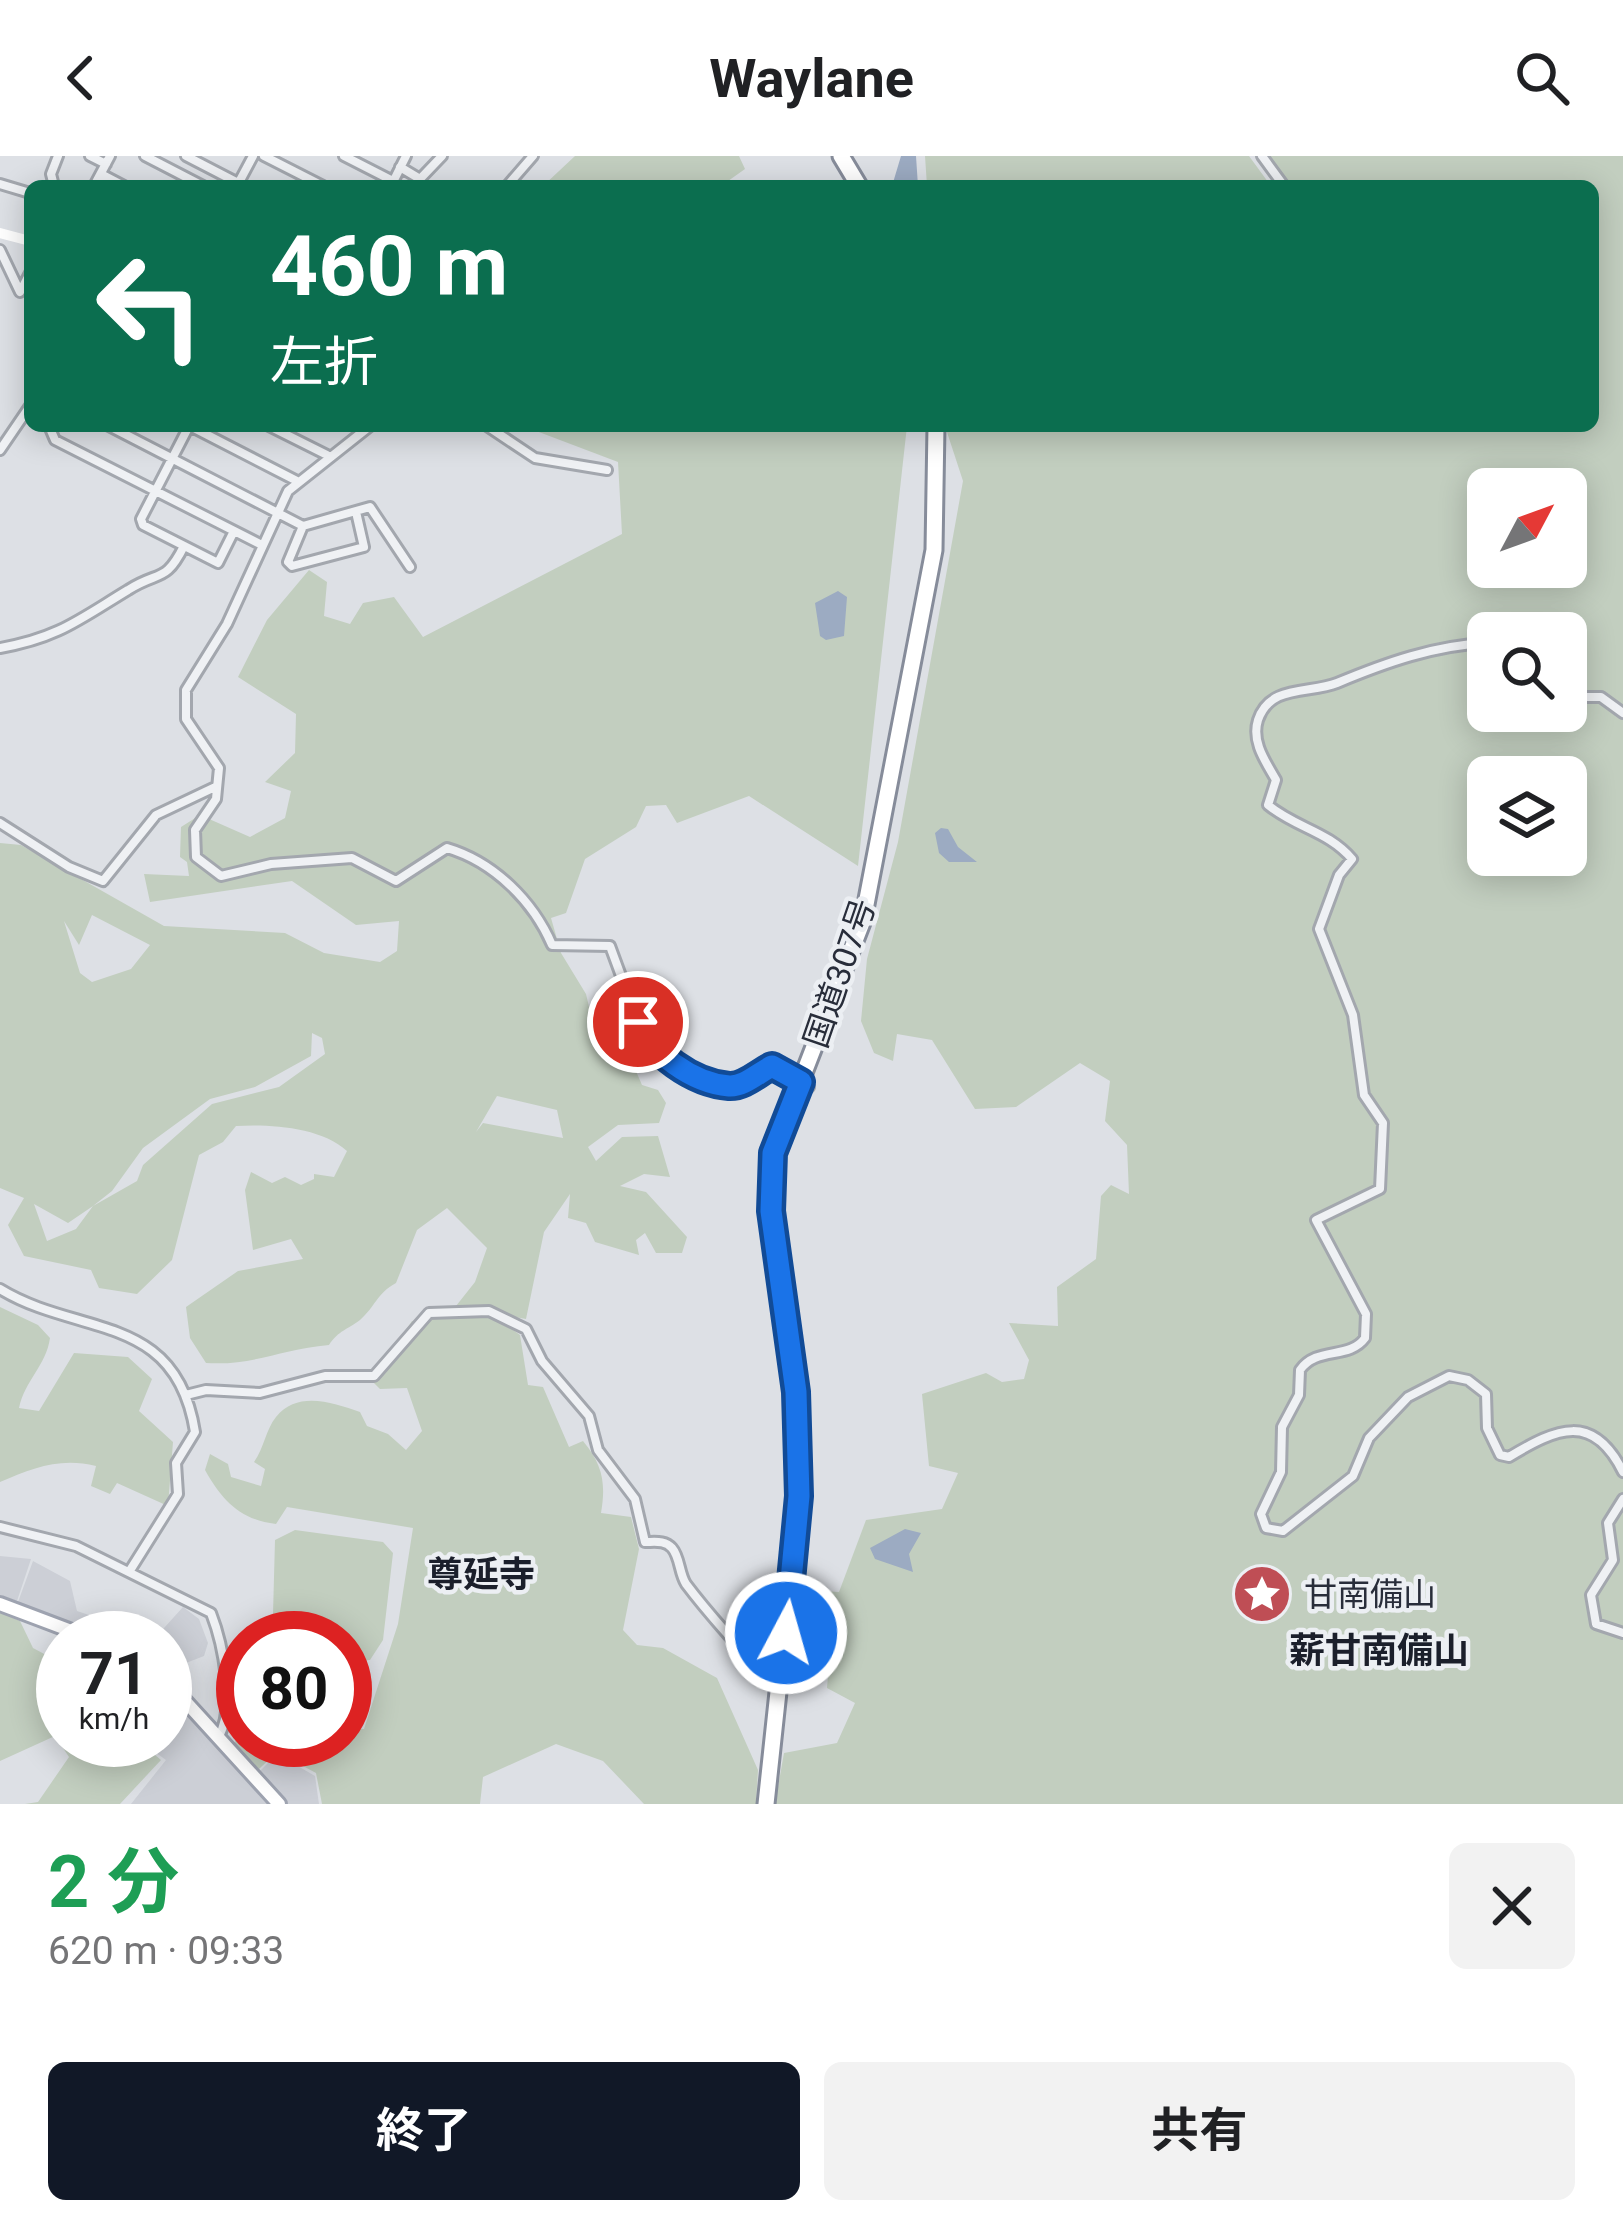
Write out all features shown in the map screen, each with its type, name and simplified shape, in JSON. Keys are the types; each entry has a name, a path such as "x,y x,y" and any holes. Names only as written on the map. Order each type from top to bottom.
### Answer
{"highway":[{"name":"国道307号","path":"766,1804 799,1496 796,1392 771,1211 773,1153 805,1084 863,920 934,550 936,432"}],"main road":[{"path":"0,1604 36,1618"},
{"path":"192,1709 216,1736"},
{"path":"245,1767 280,1804"}],"street":[{"path":"90,156 108,160 97,180"},
{"path":"145,156 191,180"},
{"path":"186,156 231,180"},
{"path":"264,156 310,180"},
{"path":"344,156 385,180"},
{"path":"394,180 406,156"},
{"path":"400,167 420,179 442,156"},
{"path":"512,180 533,156"},
{"path":"100,174 112,180"},
{"path":"0,250 20,292 24,284"},
{"path":"0,450 24,415"},
{"path":"52,432 55,440 262,545"},
{"path":"120,432 303,526 370,507 410,566"},
{"path":"186,432 141,519 143,525 218,563 233,532"},
{"path":"201,432 297,481"},
{"path":"282,432 328,456"},
{"path":"292,437 295,432"},
{"path":"359,432 297,481 184,702 186,719 219,768 213,788 216,799 192,842 208,871 237,876 272,864 352,857 396,881 447,848 460,852 494,872 538,913 552,945 610,946 646,1039 666,1059 725,1085 746,1082 772,1066 805,1084"},
{"path":"496,432 535,458 607,470"},
{"path":"303,526 289,562 292,566 364,547 356,512"},
{"path":"0,648 56,636 96,615 129,589 166,575 184,546"},
{"path":"1467,647 1394,656 1338,682 1285,692 1259,715 1256,738 1276,780 1268,805 1294,823 1325,833 1352,859 1339,875 1319,929 1349,1002 1364,1095 1385,1132 1380,1190 1316,1220 1366,1314 1365,1338 1352,1349 1311,1357 1300,1370 1299,1395 1282,1426 1281,1472 1262,1506 1262,1521 1275,1533 1283,1531 1343,1486 1359,1469 1364,1445 1376,1427 1408,1397 1449,1376 1468,1380 1486,1394 1487,1428 1500,1455 1509,1457 1546,1434 1594,1434 1607,1444 1623,1472"},
{"path":"1587,697 1601,697 1623,713"},
{"path":"0,823 69,867 103,880 157,815 213,788"},
{"path":"0,1289 36,1307 135,1336 164,1364 186,1395 195,1432 176,1463 178,1494 129,1572"},
{"path":"186,1395 206,1390 260,1393 325,1376 374,1376 429,1313 466,1308 505,1315 526,1329 542,1360 589,1416 598,1450 635,1499 639,1534 645,1541 666,1543 675,1551 686,1583 724,1624 749,1663 770,1674"},
{"path":"1623,1499 1607,1523 1612,1560 1591,1595 1596,1624 1623,1633"},
{"path":"0,1527 76,1546 211,1613 216,1627"}],"shaded area":[{"path":"0,1556 31,1559 17,1601 0,1595"},
{"path":"33,1561 70,1581 77,1611 40,1611 18,1602"},
{"path":"192,1614 199,1619 208,1643 204,1656 192,1661"},
{"path":"192,1714 216,1741 216,1767 240,1767 273,1804 131,1804 160,1767 192,1767"},
{"path":"264,1767 299,1767 315,1776 319,1804 286,1804 259,1772"}],"green space":[{"path":"575,156 739,156 745,169 729,180 549,180"},
{"path":"925,156 1249,156 1267,180 927,180"},
{"path":"1266,156 1623,156 1623,1804 775,1804 784,1753 837,1743 855,1703 827,1688 829,1664 796,1653 807,1590 839,1592 866,1520 942,1509 958,1473 929,1466 922,1394 986,1373 1002,1382 1024,1379 1029,1360 1009,1323 1058,1326 1057,1287 1096,1259 1101,1196 1111,1185 1129,1194 1127,1145 1105,1121 1110,1081 1080,1063 1016,1107 975,1109 932,1040 897,1034 893,1061 874,1053 861,1021 867,959 898,842 963,481 947,432 1599,432 1599,180 1278,180"},
{"path":"539,432 906,432 858,866 749,796 677,823 666,805 646,806 636,827 585,859 566,913 551,918 561,953 586,994 599,1049 619,1065 632,1062 642,1085 658,1090 666,1103 659,1123 618,1125 588,1147 596,1161 622,1137 658,1136 670,1177 644,1174 620,1186 646,1192 687,1237 682,1253 656,1253 645,1233 636,1240 639,1255 595,1242 586,1223 568,1218 570,1194 544,1232 526,1319 456,1306 475,1282 487,1248 447,1208 417,1230 396,1283 329,1345 239,1362 206,1363 190,1338 186,1307 238,1271 303,1259 291,1239 253,1250 245,1190 251,1172 272,1183 285,1177 301,1185 314,1179 314,1174 334,1177 347,1151 309,1132 236,1126 223,1142 199,1155 172,1260 137,1294 99,1288 91,1270 24,1256 8,1225 24,1198 0,1188 0,843 21,845 164,926 285,933 324,953 380,962 397,951 399,921 356,925 292,881 150,902 144,874 189,876 187,862 180,857 181,827 200,815 250,837 285,818 291,791 265,782 295,753 296,714 238,677 267,620 309,570 327,582 324,616 350,624 363,603 394,597 423,637 622,534 618,462","holes":["92,915 150,945 131,969 92,982 80,973 64,921 79,945","312,1033 322,1038 325,1054 279,1087 212,1104 143,1165 137,1181 93,1206 112,1191 143,1148 210,1099 255,1087 311,1056","497,1096 557,1110 563,1138 483,1123 476,1132","34,1204 68,1223 93,1206 76,1229 47,1241"]},
{"path":"0,1307 38,1325 50,1338 19,1408 39,1411 74,1353 128,1357 152,1379 139,1411 173,1442 168,1506 117,1483 110,1494 91,1486 96,1466 83,1464 47,1465 0,1482"},
{"path":"446,1316 497,1318 520,1335 528,1385 543,1387 569,1447 583,1441 595,1458 603,1484 601,1513 631,1517 639,1549 623,1630 637,1645 663,1648 717,1678 758,1770 756,1804 644,1804 603,1761 556,1744 483,1777 480,1804 322,1804 316,1773 305,1767 372,1767 372,1704 398,1624 413,1528 287,1507 276,1524 252,1518 225,1499 205,1470 210,1454 228,1464 231,1477 261,1486 265,1469 254,1462 270,1427 285,1409 305,1401 360,1412 367,1426 388,1434 406,1450 422,1431 407,1388 380,1389 371,1380 412,1321"},
{"path":"295,1530 383,1542 393,1553 383,1640 372,1657 372,1611 273,1611 275,1540"},
{"path":"0,1612 20,1621 36,1650 36,1745 0,1761"},
{"path":"62,1767 154,1767 120,1804 25,1804 38,1802"}],"water":[{"path":"901,156 916,156 918,180 894,180"},
{"path":"838,591 847,597 844,636 826,640 820,636 815,603"},
{"path":"948,829 958,847 977,862 949,862 939,853 935,833"},
{"path":"905,1529 921,1533 909,1554 913,1572 875,1559 870,1548"}],"place":[{"name":"甘南備山","path":"1262,1594"}],"district":[{"name":"尊延寺","path":"481,1574"},
{"name":"薪甘南備山","path":"1379,1650"}],"route":[{"path":"638,1022 658,1053 725,1085 746,1082 772,1066 801,1082 773,1153 771,1211 796,1392 799,1496 786,1633"}]}
